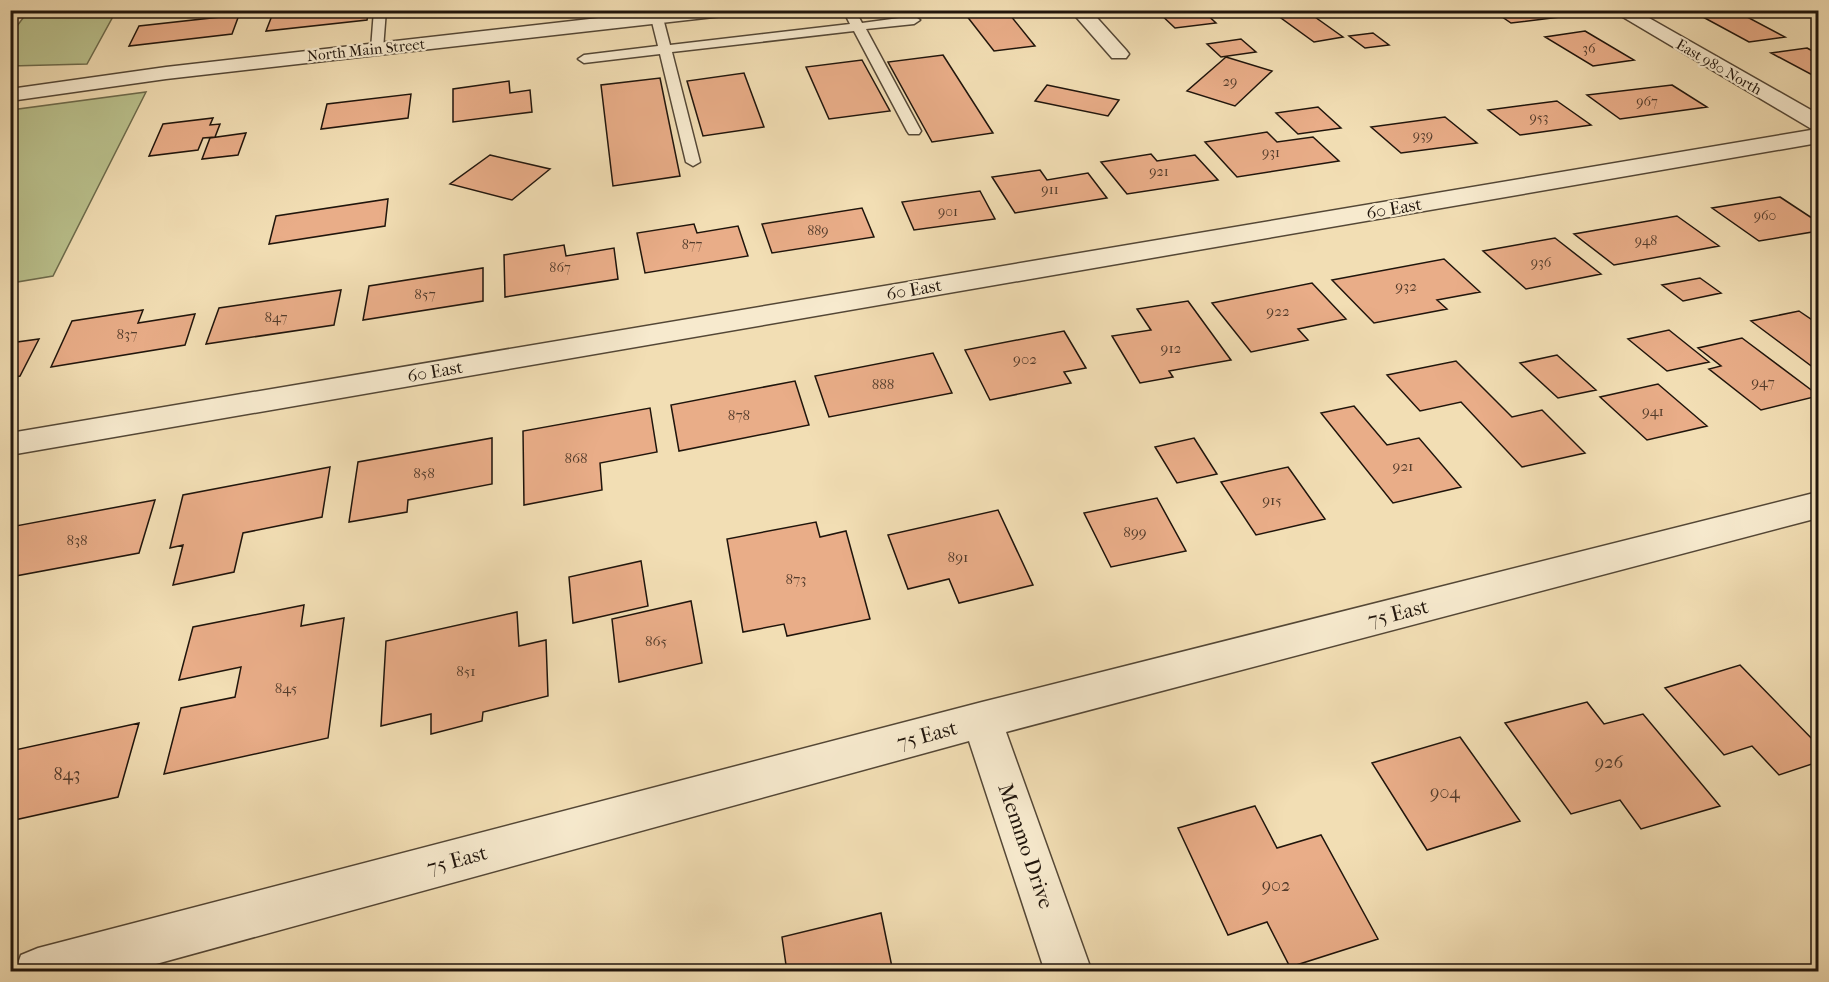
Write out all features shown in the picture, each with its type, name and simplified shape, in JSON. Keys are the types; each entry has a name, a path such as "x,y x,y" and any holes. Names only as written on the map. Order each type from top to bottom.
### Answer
{"street":[{"name":"North Main Street","path":"10,95 156,74 723,10"},
{"path":"1079,10 1119,54"},
{"name":"East 980 North","path":"1620,10 1818,123"},
{"name":"60 East","path":"10,444 1818,136"},
{"name":"75 East","path":"38,972 982,720 1818,505"},
{"name":"Memmo Drive","path":"982,720 1070,972"}],"lane":[{"path":"376,49 380,10"},
{"path":"849,10 914,131"},
{"path":"657,18 693,162"},
{"path":"584,59 914,20"}],"green space":[{"path":"29,10 116,11 87,64 11,66 11,34"},
{"path":"146,92 53,276 11,283 11,110"}],"building":[{"path":"292,10 369,10 367,20 266,31 273,13"},
{"path":"403,10 445,10 402,15"},
{"path":"1006,10 1035,46 994,51 966,15"},
{"path":"1156,10 1202,10 1216,23 1175,28"},
{"path":"1270,10 1305,10 1343,37 1314,42"},
{"path":"1492,10 1549,10 1560,17 1511,23"},
{"path":"1690,10 1734,10 1785,37 1749,42"},
{"path":"239,15 232,34 129,46 139,26"},
{"path":"1585,31 1634,60 1593,66 1545,37"},
{"path":"1373,33 1389,45 1365,48 1349,36"},
{"path":"1241,39 1256,52 1221,57 1207,44"},
{"path":"1807,48 1818,54 1818,78 1771,53"},
{"path":"943,55 993,133 932,142 888,62"},
{"path":"1226,57 1272,71 1235,106 1187,91"},
{"path":"862,60 890,111 829,119 806,67"},
{"path":"744,73 764,127 703,136 687,81"},
{"path":"660,78 680,176 613,186 601,85"},
{"path":"509,81 510,93 530,90 532,112 453,122 453,89"},
{"path":"1047,85 1119,100 1108,116 1035,101"},
{"path":"1672,85 1707,107 1620,119 1587,95"},
{"path":"411,94 408,118 321,129 327,104"},
{"path":"1557,101 1591,125 1520,135 1488,110"},
{"path":"1318,107 1341,128 1298,134 1276,113"},
{"path":"1445,117 1477,143 1401,153 1371,127"},
{"path":"213,118 210,125 220,124 215,137 203,138 198,150 149,156 163,124"},
{"path":"1267,132 1277,142 1313,137 1339,161 1237,177 1205,142"},
{"path":"246,133 238,155 202,159 210,138"},
{"path":"1151,154 1157,161 1195,155 1218,180 1127,194 1101,162"},
{"path":"490,155 550,169 512,200 450,184"},
{"path":"1040,170 1047,180 1088,173 1107,198 1015,213 992,177"},
{"path":"980,191 995,219 914,230 902,202"},
{"path":"1780,197 1818,222 1818,231 1759,241 1712,208"},
{"path":"388,199 385,226 269,244 276,216"},
{"path":"862,208 874,237 772,253 762,224"},
{"path":"1677,216 1719,246 1614,265 1574,234"},
{"path":"694,224 697,233 738,226 748,256 645,273 637,233"},
{"path":"1555,238 1601,274 1526,289 1483,251"},
{"path":"564,245 566,256 614,248 618,279 505,297 504,255"},
{"path":"1444,259 1480,292 1437,300 1447,309 1374,323 1332,280"},
{"path":"483,268 483,301 363,320 369,286"},
{"path":"1700,278 1721,293 1683,301 1662,285"},
{"path":"1312,283 1346,319 1298,329 1308,340 1251,352 1212,303"},
{"path":"341,290 334,325 206,344 219,308"},
{"path":"1188,301 1231,360 1169,371 1173,377 1140,383 1112,336 1151,330 1137,309"},
{"path":"143,310 138,323 195,314 185,345 51,367 72,321"},
{"path":"1799,311 1818,324 1818,371 1751,321"},
{"path":"1669,330 1709,362 1667,371 1628,339"},
{"path":"1064,331 1086,368 1064,372 1071,383 990,400 965,350"},
{"path":"1742,338 1818,396 1761,410 1709,369 1721,366 1698,348"},
{"path":"39,339 20,376 10,378 10,343"},
{"path":"933,353 952,393 829,417 815,376"},
{"path":"1557,355 1596,390 1558,398 1520,363"},
{"path":"1456,361 1512,417 1542,410 1585,453 1522,467 1461,402 1420,411 1387,375"},
{"path":"795,381 809,425 679,451 671,405"},
{"path":"1658,384 1707,426 1647,440 1600,397"},
{"path":"1354,406 1387,445 1419,438 1461,487 1393,503 1321,413"},
{"path":"650,408 657,452 600,463 602,490 524,505 523,431"},
{"path":"492,438 492,484 408,500 407,512 349,522 358,462"},
{"path":"1194,438 1217,474 1177,483 1155,447"},
{"path":"330,467 322,517 243,533 234,572 173,585 183,545 170,548 183,495"},
{"path":"1288,467 1325,519 1256,535 1221,482"},
{"path":"1157,498 1186,551 1111,567 1084,513"},
{"path":"155,500 139,553 10,577 10,527"},
{"path":"998,510 1033,585 959,603 949,579 908,589 888,535"},
{"path":"816,522 820,537 846,531 870,619 787,636 784,624 743,632 727,539"},
{"path":"641,561 648,606 573,623 569,577"},
{"path":"691,601 702,663 619,682 612,619"},
{"path":"304,605 301,626 344,618 328,738 164,774 181,708 235,697 241,667 179,680 193,627"},
{"path":"517,612 519,646 546,640 548,696 483,712 482,721 431,734 431,714 381,726 386,641"},
{"path":"1740,665 1818,745 1818,762 1779,775 1752,746 1724,755 1665,688"},
{"path":"1587,702 1604,724 1643,714 1720,806 1641,829 1620,800 1571,814 1505,723"},
{"path":"139,723 118,797 10,821 10,751"},
{"path":"1460,737 1520,821 1427,850 1372,763"},
{"path":"1255,806 1277,848 1321,835 1378,939 1290,967 1267,922 1228,935 1178,828"},
{"path":"881,913 893,972 787,972 782,937"}]}
